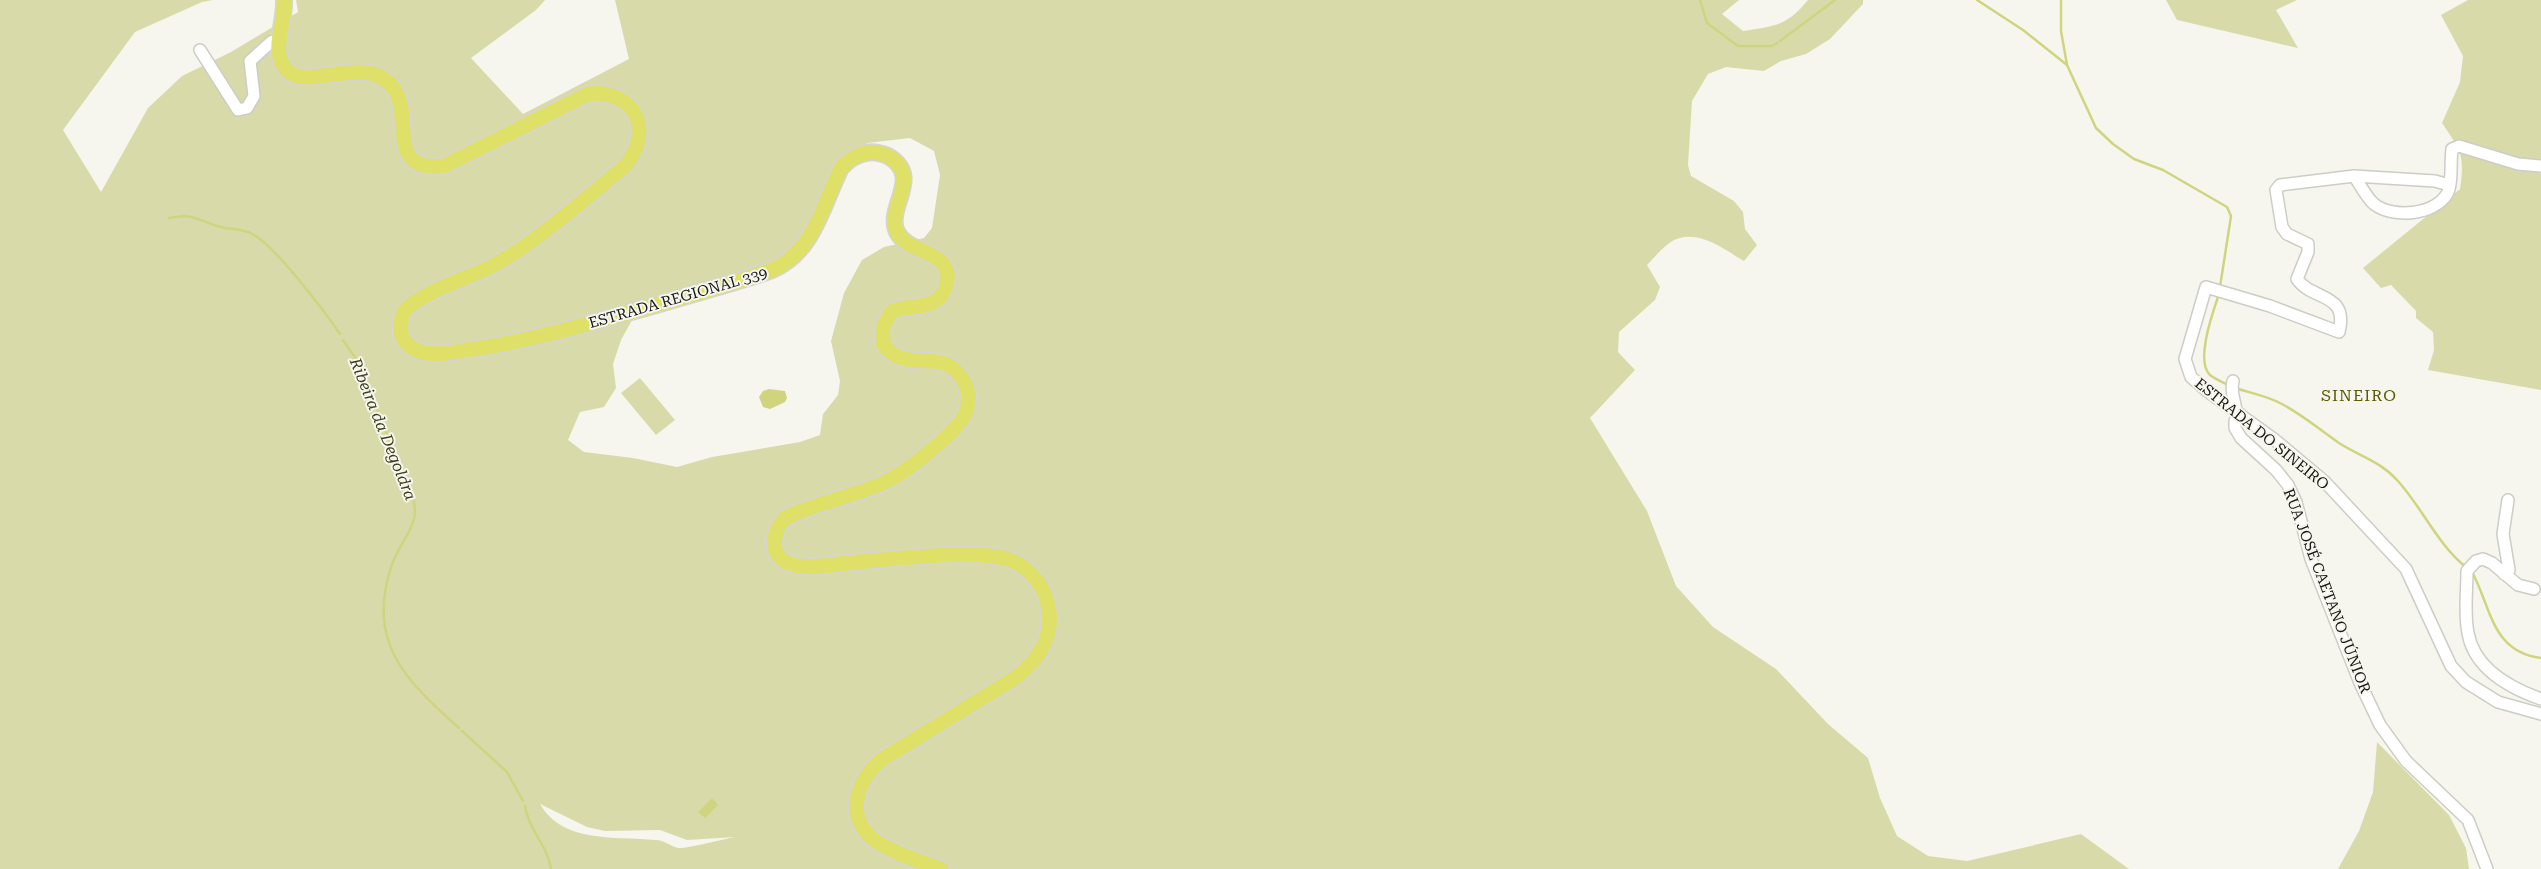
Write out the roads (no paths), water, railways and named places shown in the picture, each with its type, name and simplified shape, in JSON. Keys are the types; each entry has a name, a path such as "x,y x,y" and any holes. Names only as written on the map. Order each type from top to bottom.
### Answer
{"main road":[{"name":"ESTRADA REGIONAL 339","path":"284,0 284,22 279,46 282,64 296,76 309,78 366,71 383,77 399,99 404,146 413,159 428,166 444,166 459,160 588,94 612,95 628,105 637,116 640,139 633,158 624,167 509,255 478,272 425,296 404,310 400,329 402,337 411,348 426,353 513,343 579,327 772,270 783,265 801,252 810,238 841,168 847,160 868,152 883,154 896,164 901,171 904,184 894,217 896,232 903,241 940,261 947,277 944,290 937,300 891,312 883,327 884,344 901,359 946,363 957,372 968,393 966,412 956,426 908,469 876,486 785,518 778,526 774,541 778,555 785,562 807,567 938,556 992,555 1013,561 1031,572 1044,592 1050,623 1042,650 1033,663 1009,682 880,760 870,769 858,788 856,806 858,815 872,838 883,846 941,869"}],"street":[{"path":"200,50 238,110 247,108 254,96 250,62 271,42 280,39"},
{"path":"2354,176 2374,204 2393,211 2418,213 2438,206 2448,193 2452,149 2459,146 2518,164 2541,166"},
{"name":"ESTRADA DO SINEIRO","path":"2450,185 2435,181 2354,176 2280,185 2276,190 2282,227 2287,234 2308,244 2308,252 2297,279 2302,286 2331,299 2340,310 2339,332 2219,289 2206,287 2185,359 2191,377 2206,391 2238,413 2324,481 2406,569 2451,666 2466,682 2498,702 2541,714"},
{"path":"2232,386 2238,413"},
{"name":"RUA JOSÉ CAETANO JÚNIOR","path":"2238,413 2235,428 2241,438 2276,470 2288,485 2296,502 2312,559 2360,682 2380,725 2406,761 2468,820 2487,869"},
{"path":"2504,574 2509,570 2503,534 2508,500"},
{"path":"2534,589 2518,585 2483,559 2469,568 2467,631 2470,645 2480,661 2502,681 2541,699"}],"waterway":[{"path":"1700,0 1707,23 1738,46 1772,46 1777,43"},
{"path":"1780,41 1835,0"},
{"path":"1977,0 2023,30 2067,65 2096,128 2113,144 2134,159 2163,170 2227,207 2231,216 2220,287"},
{"path":"2061,0 2061,31 2067,65"},
{"name":"Ribeira da Degoldra","path":"169,218 189,216 217,226 245,231 254,235 286,265 340,334"},
{"path":"2219,294 2207,336 2204,359 2210,375 2228,385"},
{"name":"Ribeira da Degoldra","path":"343,340 356,359 414,500 414,519 392,564 385,591 384,616 387,637 395,657 407,675 422,693 459,728"},
{"path":"2235,388 2277,401 2339,443 2384,468 2406,491 2446,548 2466,567"},
{"path":"2472,572 2489,613 2502,637 2512,647 2524,654 2541,658"},
{"name":"Ribeira da Degoldra","path":"462,731 507,772 523,801"},
{"name":"Ribeira da Degoldra","path":"525,806 551,869"}],"district":[{"name":"SINEIRO","path":"2359,395"}]}
